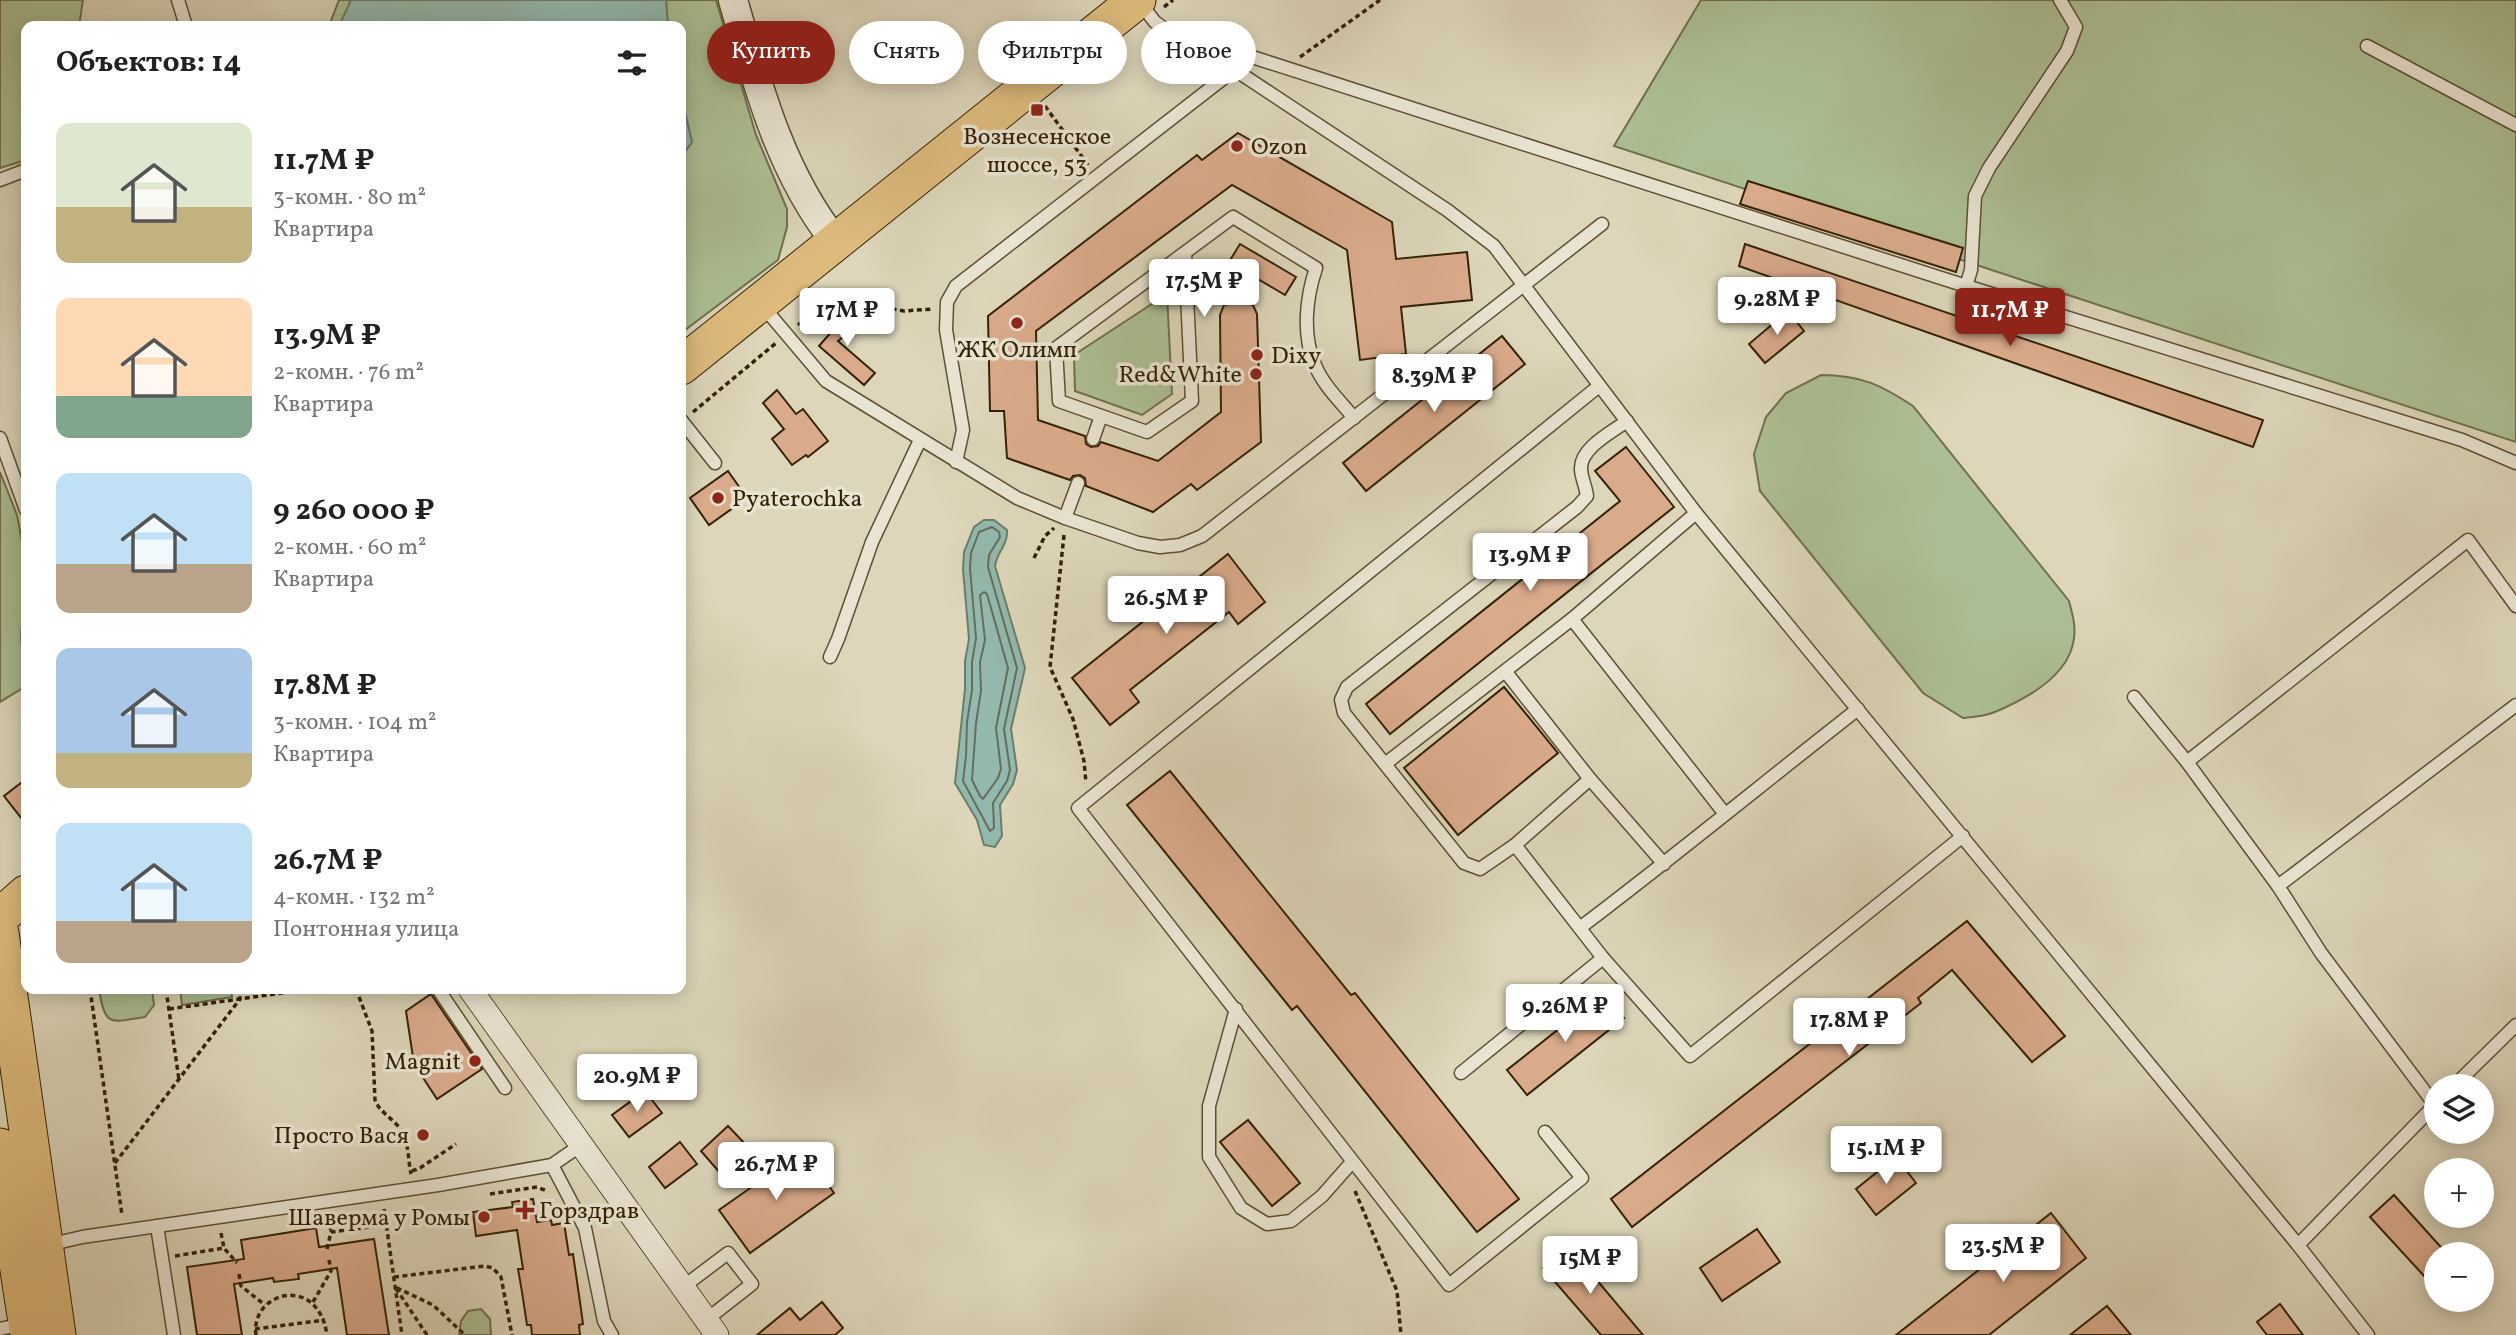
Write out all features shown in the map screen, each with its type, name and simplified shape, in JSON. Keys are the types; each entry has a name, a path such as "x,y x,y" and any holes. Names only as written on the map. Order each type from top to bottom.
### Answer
{"main road":[{"path":"686,362 1137,0"},
{"path":"0,917 21,898"},
{"path":"0,933 44,1246 28,1331"},
{"path":"0,1147 28,1331"}],"street":[{"path":"733,0 763,58 774,132 805,199 835,241"},
{"path":"474,994 711,1327"}],"lane":[{"path":"178,0 184,21"},
{"path":"1137,0 1154,21"},
{"path":"1966,286 1971,270 1975,196 1989,168 2067,51 2076,27 2060,0"},
{"path":"2367,46 2516,125"},
{"path":"1256,58 1966,286 2462,440 2516,463"},
{"path":"956,461 962,430 946,330 947,302 956,286 1216,84"},
{"path":"1255,84 1447,210 1494,246 1696,513 2298,1245 2368,1335"},
{"path":"0,180 21,172"},
{"path":"1185,253 1192,401 1147,432 1059,401 1056,348 1233,217 1316,268 1309,288 1307,312 1314,364 1328,387 1354,418"},
{"path":"761,303 826,381 920,440 1017,498 1065,518 1138,543 1160,547 1180,545 1202,536 1602,224"},
{"path":"1545,1132 1582,1178 1449,1285 1078,808 1599,386"},
{"path":"1093,439 1101,416"},
{"path":"1590,779 1515,845 1480,869 1464,863 1344,713 1341,699 1347,687 1577,507 1587,496 1580,469 1584,454 1627,421"},
{"path":"686,426 715,463"},
{"path":"0,438 21,496"},
{"path":"830,657 872,542 920,440"},
{"path":"1065,518 1077,483"},
{"path":"1385,764 1572,619 1696,513"},
{"path":"2187,762 2468,540 2516,606"},
{"path":"1572,619 1725,814"},
{"path":"1505,671 1590,779 1664,864"},
{"path":"2134,697 2187,762 2278,886 2321,953 2424,1089"},
{"path":"2278,886 2516,705"},
{"path":"1581,926 1664,864 1858,709"},
{"path":"1515,845 1581,926 1603,958 1690,1056 1963,836"},
{"path":"1461,1073 1603,958"},
{"path":"441,994 505,1088"},
{"path":"1236,1009 1209,1106 1209,1157 1241,1208 1267,1224 1291,1222 1322,1196 1352,1162"},
{"path":"2466,1074 2516,1026"},
{"path":"2298,1245 2424,1115"},
{"path":"44,1246 157,1226 552,1166 581,1145"},
{"path":"552,1166 585,1228 604,1321 612,1335"},
{"path":"157,1226 174,1335"},
{"path":"682,1287 728,1253 752,1284 711,1327"}],"path":[{"path":"1284,68 1380,0"},
{"path":"1044,105 1097,177"},
{"path":"1065,518 1050,667 1073,719 1090,799"},
{"path":"1034,558 1045,536 1065,518"},
{"path":"91,994 123,1216"},
{"path":"167,994 179,1081"},
{"path":"115,1163 240,999 240,994"},
{"path":"169,1009 272,994"},
{"path":"358,994 372,1031 377,1107 389,1116 405,1136 412,1180"},
{"path":"410,1172 456,1144"},
{"path":"1352,1162 1352,1183 1397,1291 1401,1335"},
{"path":"482,1195 537,1187 547,1191 554,1201"},
{"path":"381,1193 402,1335"},
{"path":"384,1209 395,1207"},
{"path":"327,1249 331,1232 386,1225"},
{"path":"163,1258 224,1248 237,1263"},
{"path":"313,1302 331,1271 329,1260"},
{"path":"394,1278 485,1266 493,1268 501,1278 512,1335"},
{"path":"239,1274 241,1286 266,1306"},
{"path":"395,1287 427,1335"},
{"path":"395,1287 433,1305 465,1335"},
{"path":"256,1335 257,1319 266,1306 281,1297 292,1295 313,1302 325,1320 327,1335"},
{"path":"255,1329 325,1320"}],"green space":[{"path":"0,0 83,0 80,21 21,21 21,162 0,168"},
{"path":"339,0 351,0 342,21 331,21"},
{"path":"666,0 716,0 722,21 707,21 707,84 741,84 756,135 787,209 787,227 778,260 686,329 686,150 692,142 686,117 686,21 668,21"},
{"path":"1701,0 2516,0 2516,442 1614,146"},
{"path":"1167,294 1172,394 1142,415 1075,391 1074,355"},
{"path":"1821,375 1859,379 1891,392 1913,406 2069,601 2074,628 2071,651 2055,674 2033,693 1991,713 1963,718 1923,693 1760,491 1754,454 1766,417 1786,393"},
{"path":"0,472 17,515 21,536 21,689 0,702"},
{"path":"100,994 153,994 154,1005 145,1017 117,1021 107,1016"},
{"path":"181,994 232,994 232,997 182,1005"},
{"path":"481,1309 490,1319 491,1335 459,1335 461,1321 468,1311"}],"water":[{"path":"351,0 666,0 668,21 341,21"},
{"path":"686,116 692,142 686,150"},
{"path":"984,520 994,520 1007,530 1006,540 995,566 1025,668 1011,729 1017,770 1013,784 1000,805 1002,836 995,847 984,845 977,820 955,783 969,639 964,552 974,527"}],"building":[{"name":"ЖК Олимп","path":"1238,133 1392,222 1396,259 1467,252 1472,300 1401,307 1406,354 1360,360 1347,250 1232,185 1036,331 1038,420 1085,436 1086,444 1091,447 1098,446 1101,442 1158,461 1221,412 1220,315 1224,305 1239,301 1253,305 1257,314 1261,442 1197,490 1191,484 1153,512 1086,486 1085,478 1080,475 1073,476 1070,480 1007,458 1004,411 990,411 988,316 1197,155 1202,160"},
{"path":"1748,181 1963,248 1956,272 1740,204"},
{"path":"1240,244 1296,277 1285,295 1229,262"},
{"path":"1745,244 2263,420 2253,447 1739,266"},
{"path":"854,309 864,321 838,341 875,373 864,385 819,346 839,321"},
{"path":"1788,311 1804,331 1765,363 1749,344"},
{"path":"1502,336 1525,364 1366,491 1343,463"},
{"path":"777,390 796,414 803,409 828,441 808,457 806,455 792,465 772,439 784,429 763,403"},
{"path":"1626,447 1674,507 1390,734 1366,704 1620,501 1595,471"},
{"name":"Pyaterochka","path":"728,471 747,498 709,525 690,498"},
{"path":"1228,554 1265,602 1238,624 1229,612 1130,690 1139,702 1110,725 1072,678"},
{"path":"1504,687 1558,753 1458,835 1404,768"},
{"path":"1170,771 1351,995 1355,993 1519,1199 1477,1232 1297,1006 1292,1010 1127,805"},
{"path":"21,783 21,818 4,796"},
{"path":"1967,921 2065,1036 2032,1062 1952,970 1918,998 1921,1003 1632,1227 1611,1199"},
{"path":"1604,993 1624,1018 1527,1095 1507,1070"},
{"path":"431,994 482,1069 437,1099 414,1064 406,1011"},
{"path":"645,1091 662,1113 629,1137 612,1115"},
{"path":"1248,1120 1300,1183 1272,1206 1220,1142"},
{"path":"728,1126 749,1148 721,1174 701,1151"},
{"path":"680,1142 697,1164 665,1188 649,1167"},
{"path":"803,1151 834,1193 750,1253 719,1210"},
{"path":"1896,1157 1916,1183 1876,1215 1856,1189"},
{"path":"2394,1195 2436,1242 2424,1242 2424,1276 2370,1217"},
{"path":"533,1199 537,1222 551,1220 552,1225 564,1223 569,1255 573,1254 580,1302 583,1324 579,1325 580,1335 532,1335 531,1325 527,1325 518,1269 523,1269 517,1230 476,1236 473,1212 513,1207 512,1202"},
{"path":"2051,1213 2086,1258 1989,1335 1896,1335"},
{"path":"316,1228 319,1247 374,1239 389,1335 347,1335 337,1268 298,1274 299,1279 274,1282 273,1278 234,1284 242,1335 197,1335 187,1267 244,1259 241,1240"},
{"path":"1757,1229 1780,1262 1722,1301 1700,1268"},
{"path":"1569,1247 1643,1335 1601,1335 1543,1268"},
{"path":"822,1302 843,1328 835,1335 757,1335 790,1308 800,1320"},
{"path":"2280,1304 2303,1335 2267,1335 2257,1322"},
{"path":"2107,1306 2131,1335 2070,1335"}],"place":[{"name":"Вознесенское шоссе, 53","path":"1037,110"},
{"name":"Ozon","path":"1237,146"},
{"name":"ЖК Олимп","path":"1017,323"},
{"name":"Dixy","path":"1257,355"},
{"name":"Red&White","path":"1256,374"},
{"name":"Pyaterochka","path":"718,498"},
{"name":"Magnit","path":"475,1061"},
{"name":"Просто Вася","path":"423,1135"},
{"name":"Горздрав","path":"525,1210"},
{"name":"Шаверма у Ромы","path":"484,1217"}]}
